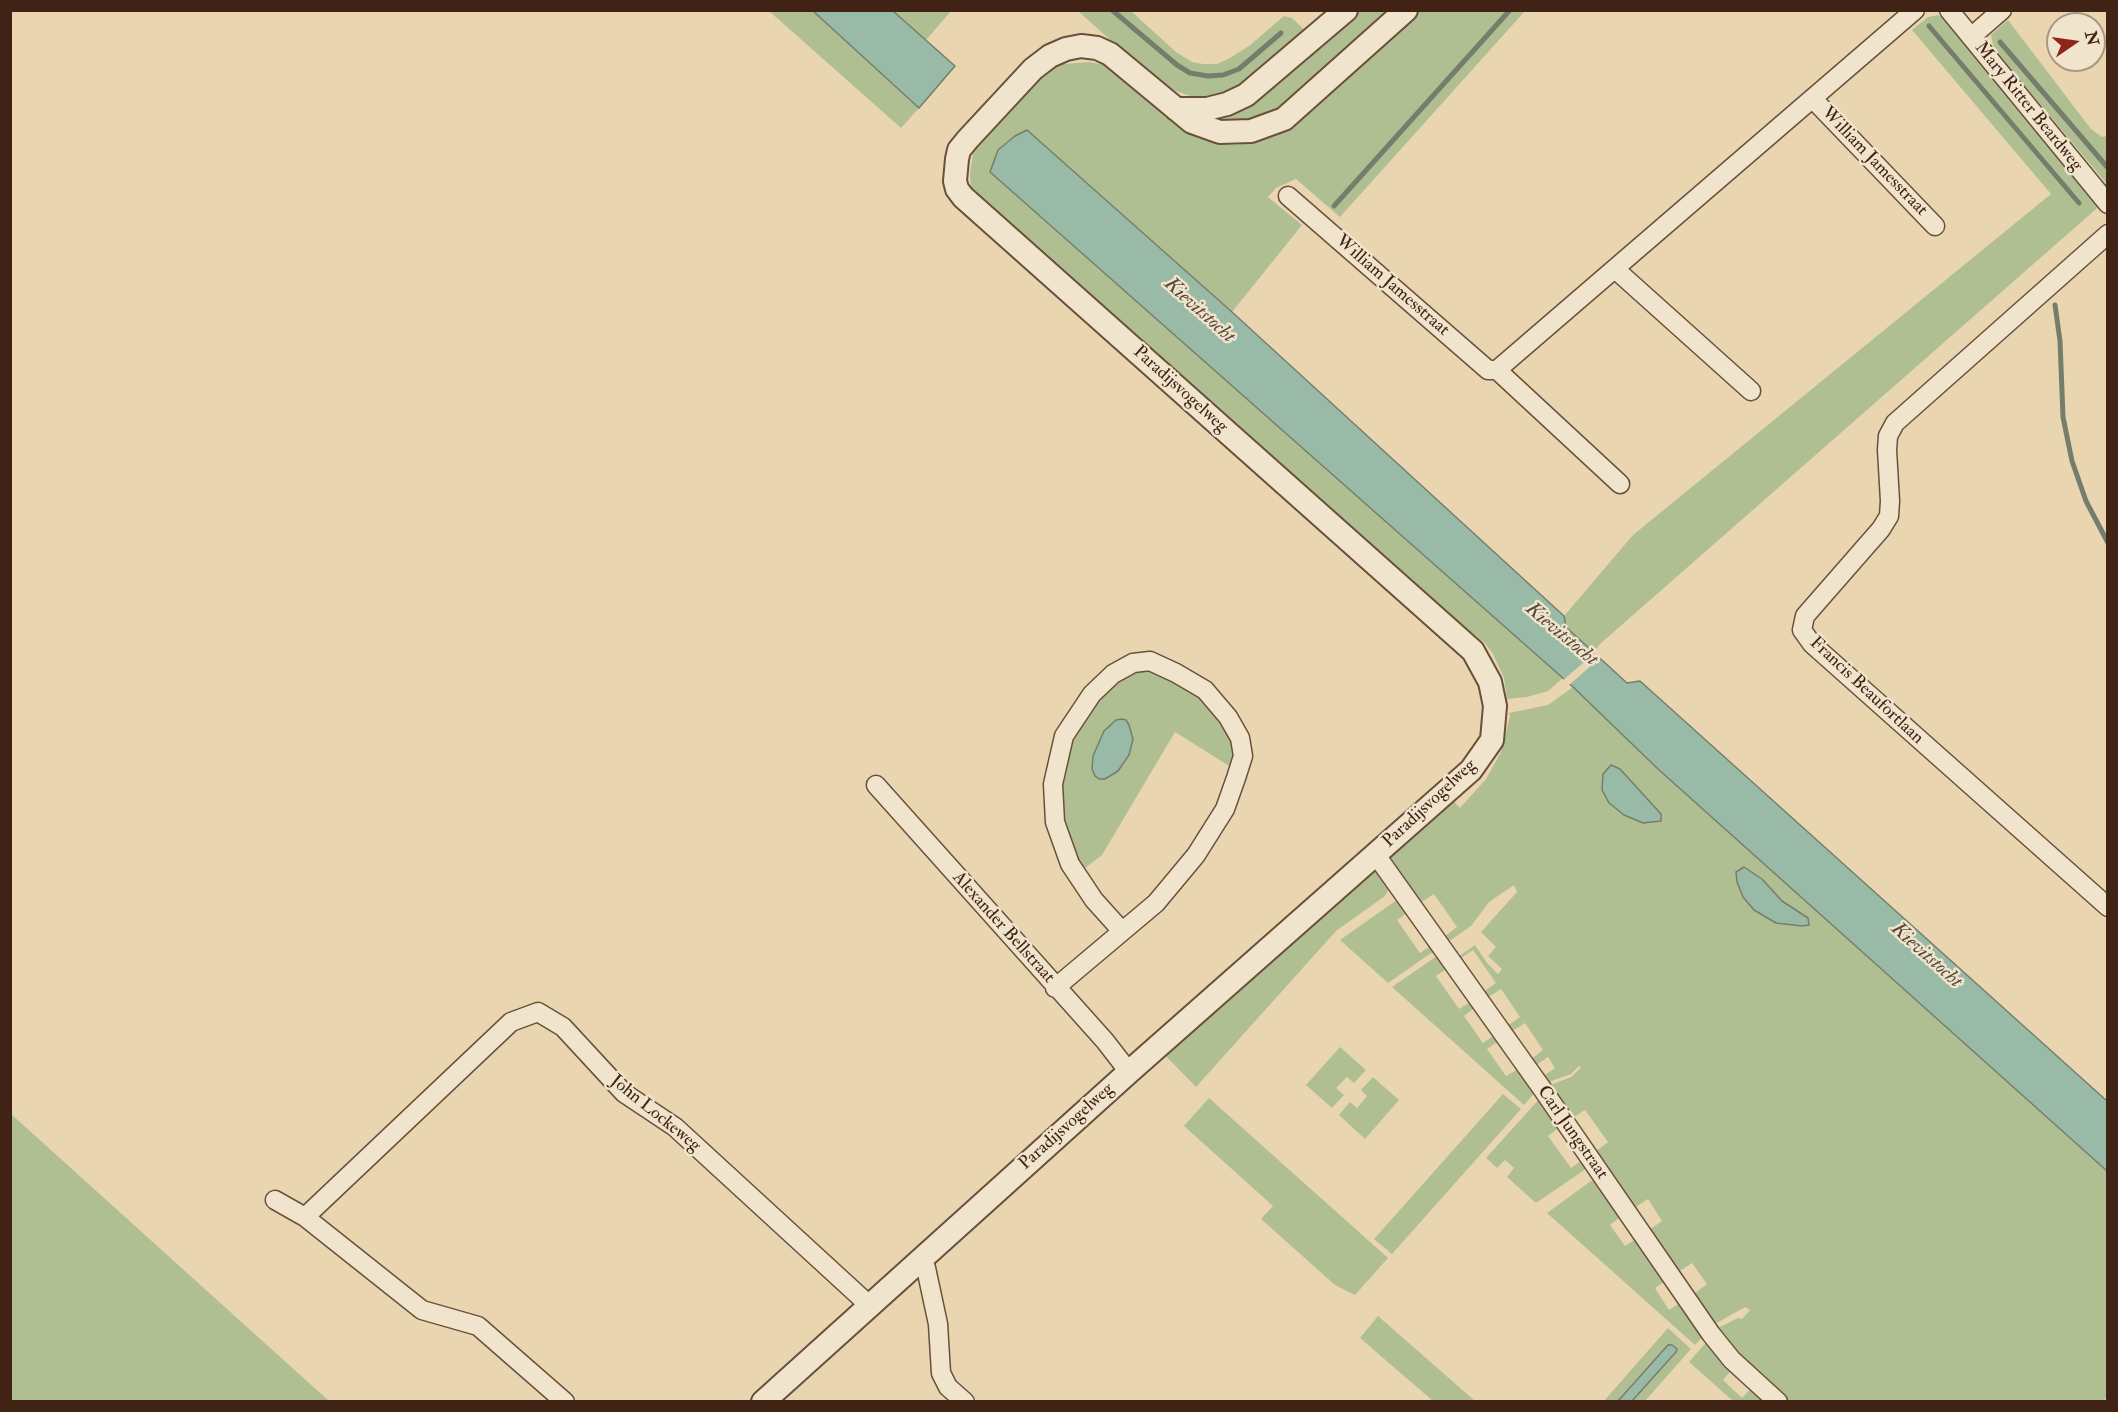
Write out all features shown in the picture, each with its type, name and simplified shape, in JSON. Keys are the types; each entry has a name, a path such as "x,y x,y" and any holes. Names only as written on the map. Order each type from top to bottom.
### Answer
{"street":[{"path":"1176,109 1207,109 1227,104 1245,95 1346,10"},
{"path":"1176,109 1192,122 1220,132 1251,131 1284,119 1406,10"},
{"name":"William Jamesstraat","path":"1288,196 1488,370 1497,370 1915,10"},
{"name":"Mary Ritter Beardweg","path":"1949,10 2108,204"},
{"path":"1971,37 2002,10"},
{"name":"Paradijsvogelweg","path":"762,1401 1471,770 1492,740 1495,706 1490,682 1473,651 963,197 957,189 955,170 959,150 1033,69 1050,56 1066,49 1081,46 1097,48 1110,54 1176,109"},
{"name":"William Jamesstraat","path":"1813,99 1935,226"},
{"name":"Francis Beaufortlaan","path":"2108,234 1895,423 1888,435 1887,450 1889,516 1881,529 1805,616 1802,630 1812,644 2108,907"},
{"path":"1615,269 1751,391"},
{"name":"William Jamesstraat","path":"1497,370 1620,484"},
{"path":"1055,988 1121,930 1156,903 1196,855 1225,809 1243,756 1240,738 1228,717 1205,690 1150,661 1133,663 1113,674 1092,694 1064,736 1053,784 1055,822 1070,864 1094,900 1121,930"},
{"name":"Alexander Bellstraat","path":"876,785 1055,988 1105,1041 1129,1072"},
{"name":"Carl Jungstraat","path":"1376,855 1543,1090 1711,1334 1732,1360 1778,1401"},
{"name":"John Lockeweg","path":"305,1216 511,1023 538,1012 563,1027 624,1093 675,1127 869,1305"},
{"path":"275,1200 305,1216 422,1310 478,1326 566,1401"},
{"path":"922,1258 938,1324 941,1373 948,1387 965,1401"}],"shaded area":[{"path":"769,11 813,11 919,108 901,128"},
{"path":"893,11 951,11 926,40"},
{"path":"1078,11 1131,11 1176,52 1192,62 1203,64 1217,64 1230,58 1249,46 1284,16 1292,18 1310,35 1249,87 1212,98 1196,98 1162,86"},
{"path":"1354,11 1389,11 1263,123 1210,120 1239,110"},
{"path":"1416,11 1525,11 1340,217 1296,179 1276,188 1268,197 1302,225 1232,312 1027,130 1007,142 990,172 1563,678 1548,691 1527,697 1507,699 1504,678 1485,643 1420,591 971,190 970,173 973,154 980,143 1039,77 1053,68 1065,64 1089,62 1105,65 1127,78 1185,130 1198,138 1220,144 1250,143 1270,136"},
{"path":"1938,15 1944,18 2103,203 1600,644 1594,652 1566,627 1564,616 1633,535 2051,194 1912,30 1928,17"},
{"path":"2008,20 2091,129 2102,137 2107,136 2107,184 1994,49 1991,35"},
{"path":"1147,667 1177,678 1215,710 1232,741 1235,757 1234,769 1175,732 1102,855 1081,871 1060,815 1058,786 1072,734 1090,705 1122,674","holes":["1122,719 1133,739 1129,755 1123,765 1099,779 1095,776 1092,769 1111,724"]},
{"path":"1573,687 1658,769 2107,1171 2107,1396 2103,1402 1790,1401 1734,1352 1718,1328 1738,1318 1742,1319 1750,1310 1745,1307 1715,1324 1694,1294 1707,1284 1692,1263 1678,1272 1649,1230 1662,1221 1648,1199 1634,1208 1595,1152 1608,1142 1585,1110 1571,1119 1548,1086 1571,1077 1581,1068 1579,1066 1571,1074 1546,1083 1542,1077 1555,1068 1548,1057 1535,1066 1530,1060 1543,1050 1525,1023 1511,1032 1507,1026 1520,1017 1501,989 1487,998 1483,992 1496,983 1473,950 1460,959 1458,957 1475,945 1498,974 1502,969 1488,956 1496,947 1481,932 1517,892 1514,885 1489,902 1471,926 1448,942 1444,937 1457,927 1434,894 1420,903 1384,851 1448,795 1460,808 1486,779 1501,752 1509,713 1548,705","holes":["1750,870 1762,879 1782,901 1808,918 1789,924 1776,923"]},
{"path":"1374,860 1389,889 1385,896 1336,931 1196,1087 1160,1050"},
{"path":"1401,897 1410,911 1397,920 1420,953 1433,944 1437,949 1388,983 1340,940"},
{"path":"1440,954 1449,967 1436,976 1459,1009 1473,1000 1477,1006 1464,1016 1483,1043 1496,1034 1500,1040 1487,1049 1506,1076 1520,1068 1536,1091 1524,1105 1392,987"},
{"path":"1340,1047 1366,1070 1354,1083 1347,1077 1336,1088 1344,1095 1332,1108 1306,1085"},
{"path":"1373,1077 1399,1100 1365,1139 1339,1115 1350,1102 1357,1108 1367,1096 1361,1090"},
{"path":"1503,1094 1521,1109 1392,1254 1374,1239"},
{"path":"1541,1097 1561,1126 1548,1136 1571,1168 1584,1159 1586,1167 1536,1203 1507,1177 1514,1168 1505,1160 1497,1168 1486,1158"},
{"path":"1209,1098 1388,1258 1355,1295 1335,1285 1261,1219 1273,1206 1184,1126"},
{"path":"11,1114 329,1401 11,1401"},
{"path":"1596,1180 1623,1215 1610,1225 1625,1246 1639,1237 1668,1279 1655,1288 1669,1310 1683,1301 1706,1333 1695,1345 1547,1213 1591,1181"},
{"path":"1378,1316 1475,1401 1433,1401 1360,1338"},
{"path":"1668,1328 1691,1349 1645,1401 1632,1401 1676,1352 1672,1345 1668,1345 1618,1401 1603,1402"},
{"path":"1709,1339 1733,1368 1723,1380 1742,1398 1753,1386 1769,1402 1733,1401 1689,1362"}],"water":[{"path":"813,11 893,11 955,66 919,108"},
{"name":"Kievitstocht","path":"1027,130 1232,312 1564,616 1566,627 1627,683 1640,681 2107,1101 2107,1171 1658,769 1573,687 990,172 998,150 1015,136"},
{"path":"1116,720 1126,720 1129,725 1133,739 1129,755 1118,771 1105,779 1099,779 1092,769 1093,756 1104,731"},
{"path":"1611,765 1620,769 1661,814 1661,821 1643,823 1624,815 1609,803 1602,790 1603,774"},
{"path":"1744,867 1762,879 1782,901 1808,918 1809,925 1776,923 1754,910 1743,897 1737,882 1736,872"},
{"path":"1668,1345 1677,1349 1676,1352 1632,1401 1618,1401"}],"pier":[{"path":"1597,651 1602,656 1568,686 1562,681"}],"waterway":[{"path":"1112,10 1177,65 1190,73 1208,76 1223,75 1239,69 1281,33"},
{"path":"1334,206 1510,10"},
{"path":"1929,26 2079,203"},
{"path":"2000,42 2108,168"},
{"path":"2055,305 2060,341 2063,417 2072,461 2086,501 2108,543"}]}
